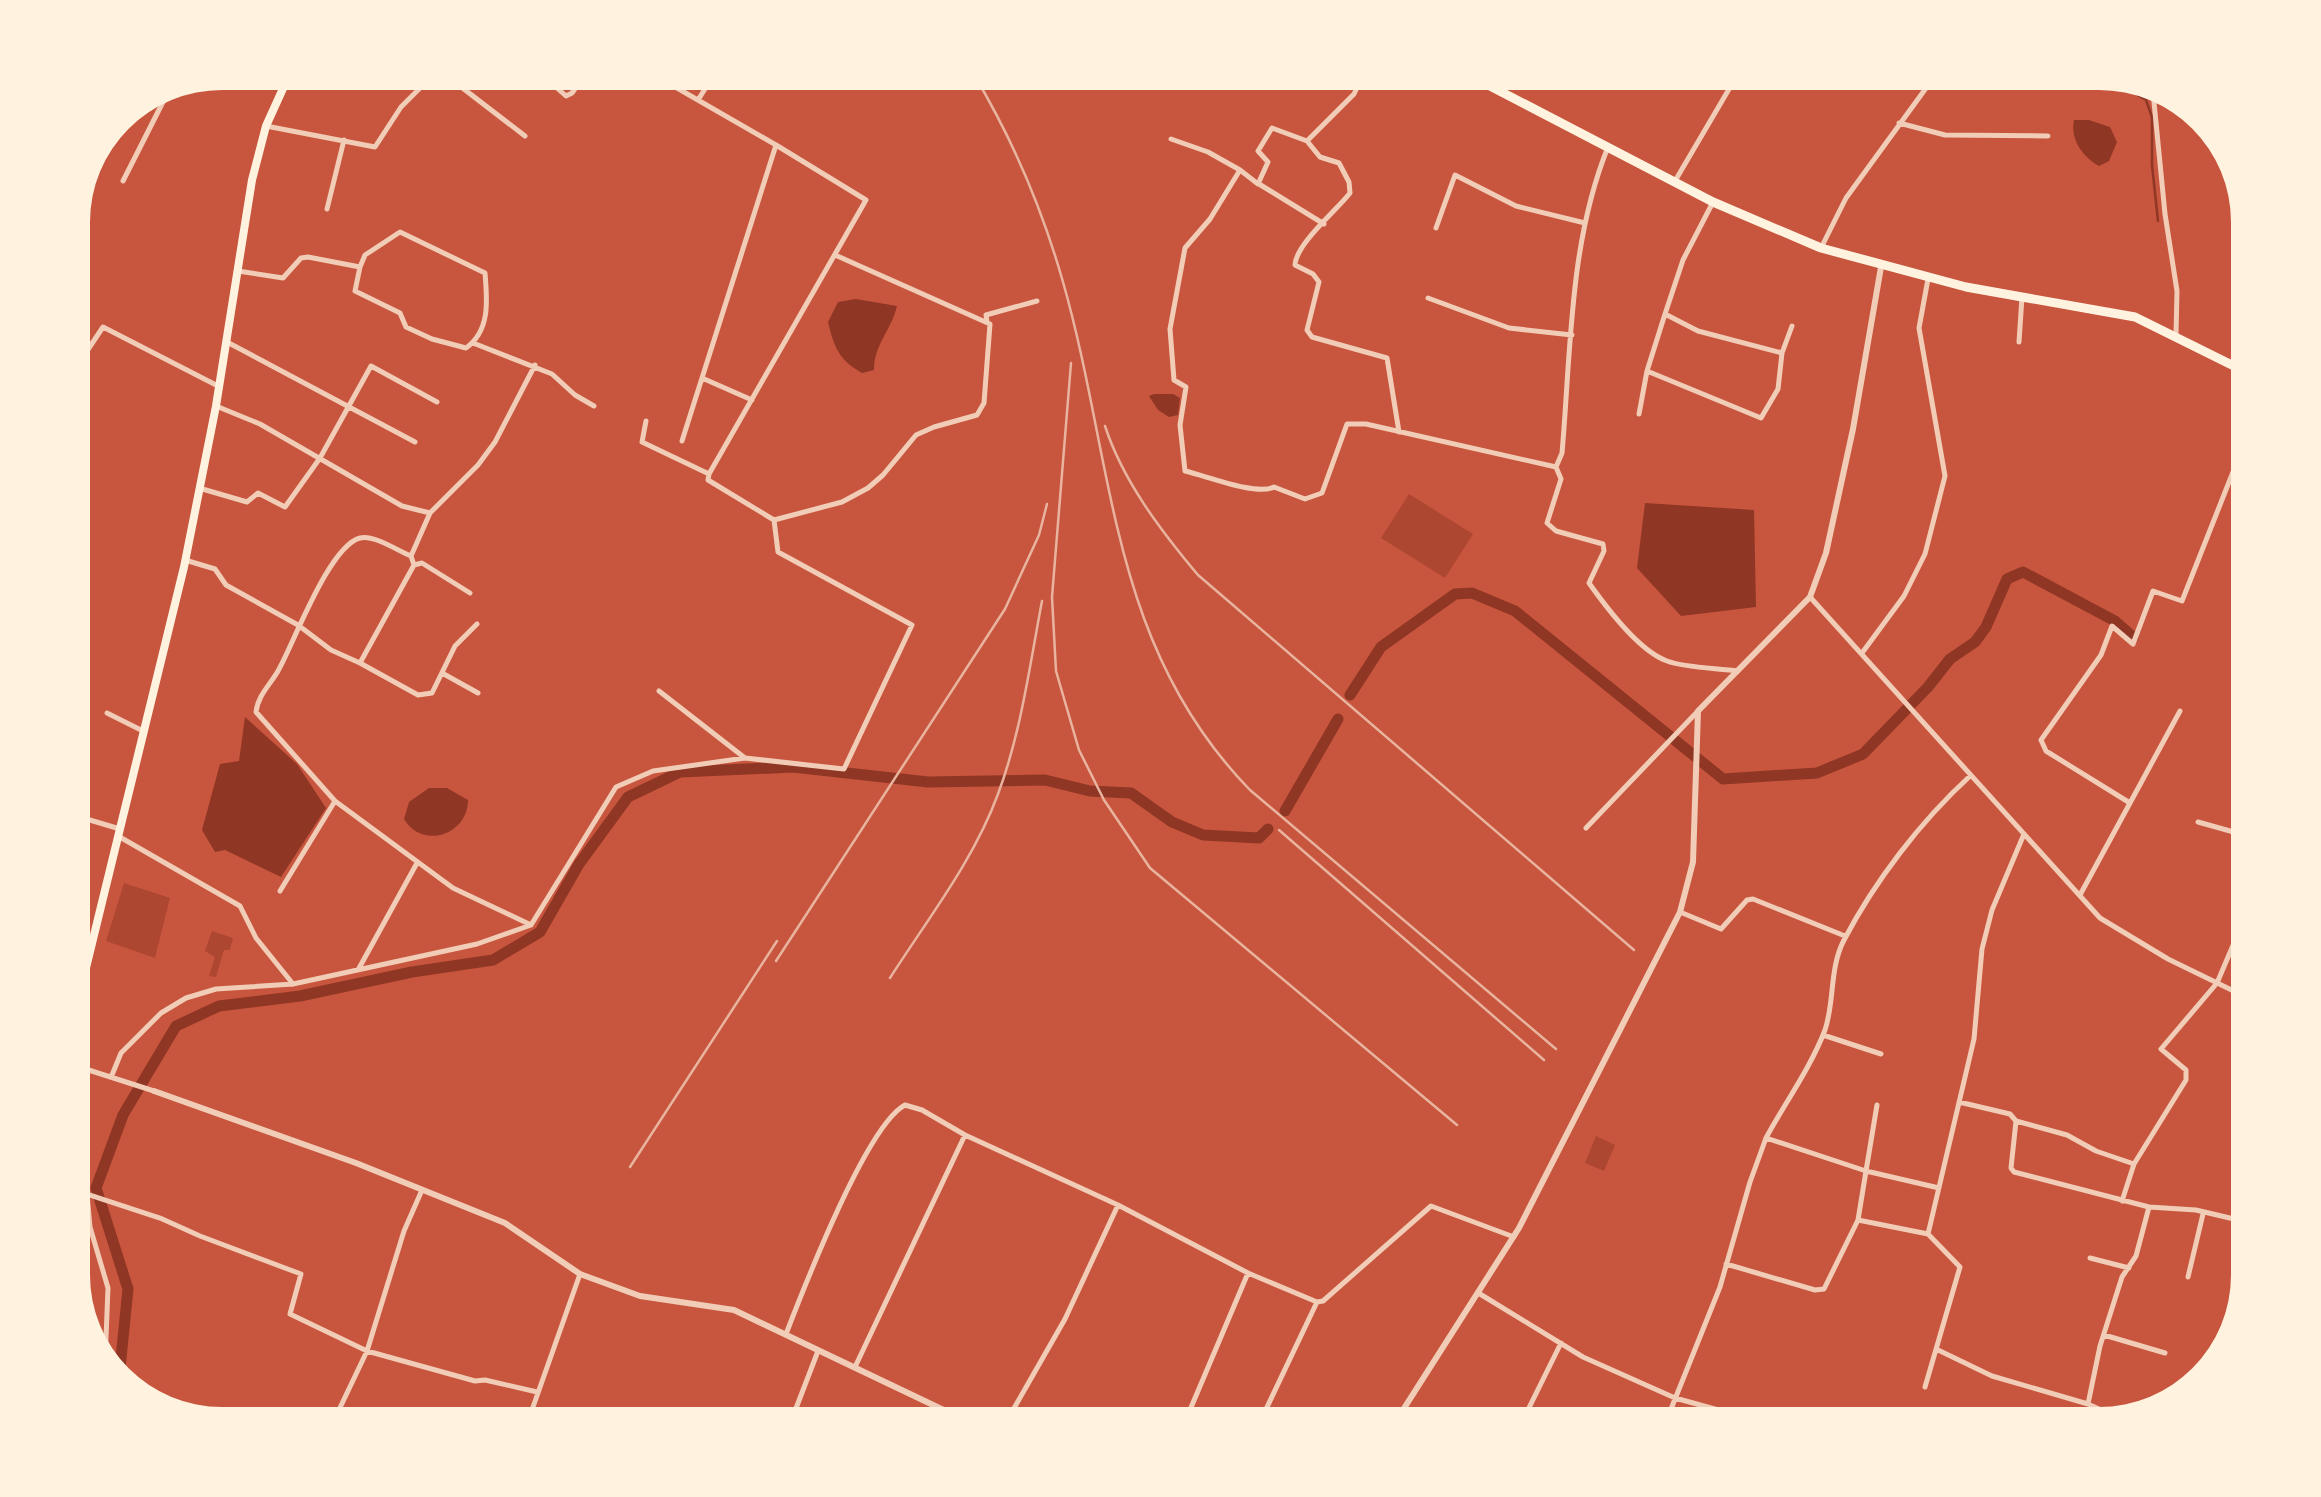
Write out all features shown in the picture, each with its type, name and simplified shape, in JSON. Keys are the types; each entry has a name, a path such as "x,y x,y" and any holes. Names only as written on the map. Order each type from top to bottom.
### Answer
{"highway":[{"path":"1499,90 1714,202 1820,248 1928,279 2135,317 2231,366"}],"main road":[{"path":"90,951 186,560 216,406 252,180 266,126 282,90"}],"street":[{"path":"266,126 375,148 400,107 417,90"},
{"path":"466,90 525,136"},
{"path":"681,90 866,200 709,474 708,480 720,490 774,520 842,502 868,488 916,435 977,415 984,397 990,324 986,315 1036,302"},
{"path":"698,100 704,90"},
{"path":"1307,141 1356,90"},
{"path":"1675,181 1728,90"},
{"path":"1820,248 1846,198 1924,90"},
{"path":"2155,103 2165,214 2177,291 2176,338"},
{"path":"123,181 161,105"},
{"path":"1899,123 1945,135 2048,136"},
{"path":"1258,184 1268,162 1258,151 1272,128 1307,141 1320,157 1339,163 1350,193 1324,224 1311,233 1294,262 1314,274 1319,282 1307,330 1312,336 1388,358 1399,432"},
{"path":"1172,139 1208,152 1324,224"},
{"path":"326,209 344,140"},
{"path":"682,441 776,145"},
{"path":"1608,147 1589,201 1577,266 1562,453 1556,467 1561,478 1547,523 1556,532 1603,544 1604,552 1590,583 1606,608 1647,648 1667,661 1739,670"},
{"path":"1240,170 1210,218 1185,248 1170,329 1174,380 1186,388 1180,425 1185,471 1251,489 1266,491 1274,487 1304,498 1322,493 1347,424 1366,424 1556,467"},
{"path":"1436,228 1455,175 1516,206 1585,223"},
{"path":"1639,414 1648,371 1683,260 1714,202"},
{"path":"400,232 484,272 488,310 473,343 466,348 406,327 400,313 355,292 360,267 365,255 400,232"},
{"path":"835,254 987,322"},
{"path":"238,271 284,278 301,258 360,267"},
{"path":"1586,828 1661,746 1810,597 1826,554 1854,429 1882,267"},
{"path":"1862,653 1904,596 1925,554 1945,476 1919,328 1928,279"},
{"path":"2019,342 2022,297"},
{"path":"1428,298 1509,328 1572,336"},
{"path":"1665,314 1698,331 1782,353"},
{"path":"1648,371 1761,418 1778,389 1782,353 1792,326"},
{"path":"90,347 104,327 218,386"},
{"path":"225,340 415,442"},
{"path":"473,343 535,366 594,406"},
{"path":"199,488 246,502 258,493 285,507 320,458 372,366 437,402"},
{"path":"360,663 414,564 411,556 430,513 496,442 535,366"},
{"path":"702,378 752,400"},
{"path":"216,406 260,424 402,506 430,513"},
{"path":"646,421 642,442 709,474"},
{"path":"2130,803 2046,751 2042,740 2101,654 2112,626 2133,644 2153,590 2182,602 2231,477"},
{"path":"112,1076 121,1053 160,1013 186,998 216,989 293,984 477,944 531,925 616,787 654,770 745,758 844,769 912,625 778,552 774,520"},
{"path":"411,556 365,537 354,539 328,572 278,671 258,701 256,712 336,801 454,888 531,925"},
{"path":"186,560 215,569 226,585 298,625 331,650 418,695 432,693 455,646 476,624"},
{"path":"414,564 422,563 470,594"},
{"path":"1810,597 2100,918 2168,959 2231,989"},
{"path":"442,673 478,694"},
{"path":"658,690 745,758"},
{"path":"1405,1407 1514,1237 1680,912 1694,862 1698,710"},
{"path":"2080,895 2180,712"},
{"path":"107,713 143,731"},
{"path":"1672,1407 1726,1264 1766,1138 1823,1035 1832,971 1845,936 1888,871 1941,803 1970,776"},
{"path":"280,890 336,801"},
{"path":"90,822 119,833 240,906 256,938 293,984"},
{"path":"2198,822 2231,831"},
{"path":"1928,1234 1974,1039 1982,949 1992,910 2024,834"},
{"path":"358,970 417,862"},
{"path":"1680,912 1721,929 1747,900 1754,899 1845,936"},
{"path":"2122,1201 2134,1164 2186,1080 2186,1070 2161,1049 2217,982 2231,949"},
{"path":"1823,1035 1881,1054"},
{"path":"90,1070 505,1223 580,1274 640,1296 734,1310 938,1407"},
{"path":"1959,1102 2010,1114 2016,1122 2068,1135 2096,1151 2134,1164"},
{"path":"785,1335 825,1233 896,1110 904,1105 922,1110 965,1136 1118,1205 1248,1273 1317,1302 1324,1301 1430,1206 1514,1237"},
{"path":"1726,1264 1824,1289 1858,1220 1877,1105"},
{"path":"2016,1122 2011,1168 2014,1172 2149,1207 2196,1210 2231,1219"},
{"path":"854,1368 965,1136"},
{"path":"1766,1138 1866,1171 1939,1188"},
{"path":"340,1407 367,1351 404,1232 422,1190"},
{"path":"90,1194 302,1274 290,1314 367,1351 475,1381 538,1392"},
{"path":"1015,1407 1065,1319 1118,1205"},
{"path":"2088,1404 2104,1335 2122,1277 2136,1256 2149,1207"},
{"path":"2188,1277 2203,1214"},
{"path":"1858,1220 1928,1234 1960,1268 1925,1388"},
{"path":"90,1227 108,1288 106,1337"},
{"path":"2090,1258 2129,1268"},
{"path":"1191,1407 1248,1273"},
{"path":"532,1407 580,1274"},
{"path":"1480,1294 1583,1357 1676,1398 1709,1407"},
{"path":"1267,1407 1317,1302"},
{"path":"2104,1335 2165,1353"},
{"path":"1529,1407 1561,1343"},
{"path":"1938,1350 1992,1376 2095,1407"},
{"path":"797,1407 818,1351"}],"shaded area":[{"path":"2074,120 2110,127 2117,142 2109,161 2099,166 2083,153 2074,134"},
{"path":"856,299 897,306 874,370 862,373 839,352 828,322 838,302"},
{"path":"1149,396 1180,398 1178,415 1169,417 1158,410"},
{"path":"1409,494 1473,534 1445,578 1381,538"},
{"path":"1645,503 1754,510 1756,607 1681,616 1637,568"},
{"path":"245,717 297,764 326,808 281,877 225,850 215,852 202,830 220,764 239,761"},
{"path":"429,788 447,788 468,800 461,822 452,830 432,836 412,829 404,819 409,802"},
{"path":"124,883 170,898 155,958 106,941"},
{"path":"212,931 233,938 230,950 224,950 216,977 209,976 215,957 205,951"},
{"path":"1596,1136 1615,1145 1604,1171 1585,1163"}],"waterway":[{"path":"2142,98 2152,117 2158,221"},
{"path":"1350,695 1381,647 1455,594 1472,593 1515,611 1723,779 1817,773 1863,754 1950,659 1975,642 1986,627 2007,579 2023,572 2115,621 2133,637"},
{"path":"1285,811 1338,719"},
{"path":"121,1359 128,1289 96,1188 123,1115 176,1026 219,1006 300,996 412,972 493,960 540,932 579,864 628,797 680,772 793,767 928,782 1045,780 1090,791 1131,793 1172,822 1203,835 1259,838 1268,829"}],"railway":[{"path":"983,90 1036,200 1055,254 1123,550 1142,613 1168,675 1203,734 1250,790 1556,1049"},
{"path":"1071,363 1052,597 1056,671 1079,750 1104,800 1150,868 1457,1125"},
{"path":"1105,426 1144,505 1198,575 1634,950"},
{"path":"776,961 1005,609 1039,535 1047,504"},
{"path":"890,978 963,866 998,794 1019,723 1042,601"},
{"path":"1279,830 1544,1060"},
{"path":"630,1167 777,941"}]}
